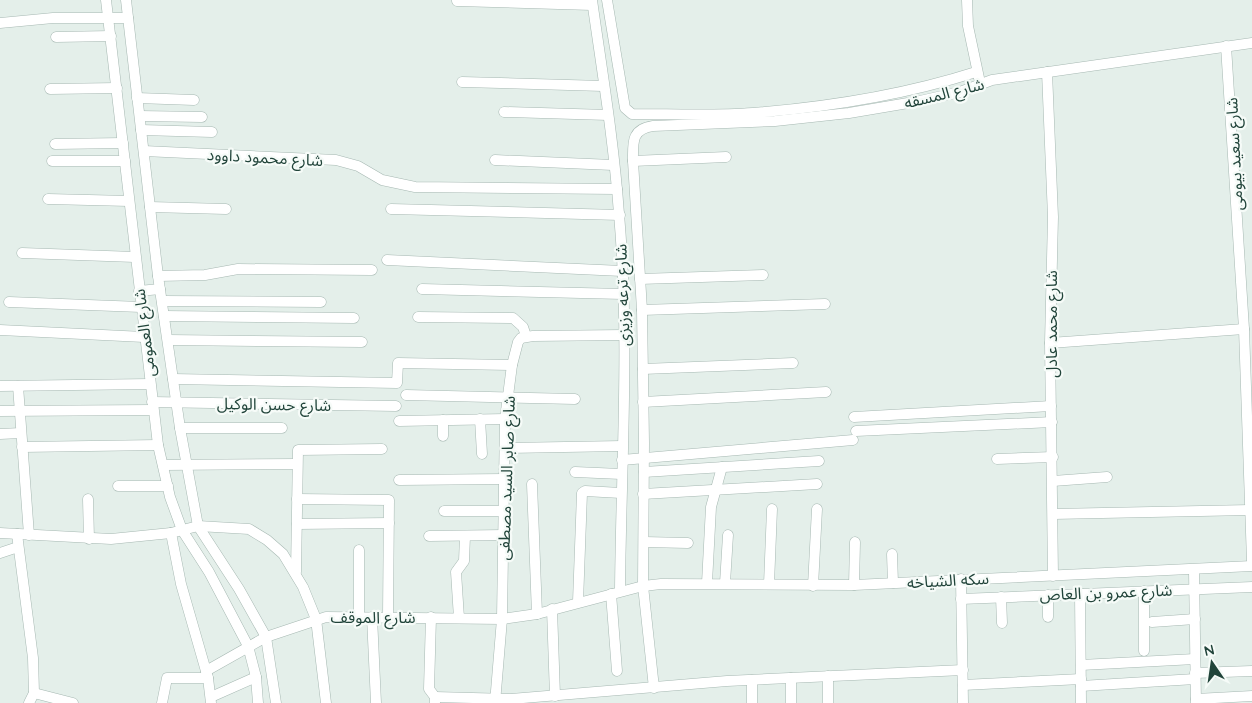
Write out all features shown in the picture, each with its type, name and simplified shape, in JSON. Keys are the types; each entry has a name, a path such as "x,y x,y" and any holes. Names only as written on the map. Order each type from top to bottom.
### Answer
{"street":[{"name":"شارع العمومى","path":"106,0 140,307 158,445 168,486 182,530 209,572 248,646 256,677 258,703"},
{"name":"شارع العمومى","path":"126,0 158,276 180,428 198,526 266,637"},
{"name":"شارع المسقه","path":"607,0 625,108 628,112 752,113 791,109 893,96 976,72"},
{"path":"967,0 968,26 976,72 981,83"},
{"path":"457,1 592,2"},
{"name":"شارع ترعه وزيزى","path":"592,2 620,215 623,294 622,474 616,593 617,671"},
{"path":"0,23 53,18 128,18"},
{"path":"56,37 111,36"},
{"name":"شارع المسقه","path":"636,132 644,127 653,126 775,121 849,112 920,101 960,92 981,83 1252,43"},
{"name":"شارع سعيد بيومى","path":"1226,46 1249,384 1252,561"},
{"name":"شارع محمد عادل","path":"1047,72 1053,217 1050,343 1053,514 1050,576 1047,595 1048,617"},
{"path":"115,73 134,74"},
{"path":"462,82 603,86"},
{"path":"50,89 117,88"},
{"path":"137,98 194,100"},
{"path":"504,112 608,115"},
{"path":"140,116 202,117"},
{"path":"141,130 212,132"},
{"name":"شارع ترعه وزيزى","path":"636,132 633,139 632,161 642,310 643,586 654,688"},
{"path":"55,144 123,142"},
{"name":"شارع محمود داوود","path":"144,151 336,160 358,166 382,180 415,187 617,189"},
{"path":"632,161 726,157"},
{"path":"496,160 613,165"},
{"path":"52,161 125,161"},
{"path":"48,199 129,201"},
{"path":"150,207 226,209"},
{"path":"391,209 620,215"},
{"path":"22,253 135,257"},
{"path":"387,260 622,272"},
{"path":"158,276 205,276 238,269 372,270"},
{"path":"640,279 764,275"},
{"path":"139,291 160,289"},
{"path":"422,289 623,294"},
{"path":"162,301 321,302"},
{"path":"9,302 140,307"},
{"path":"642,310 825,304"},
{"path":"164,316 354,318"},
{"path":"418,317 512,318 523,326 524,337 624,335"},
{"path":"1050,343 1244,329"},
{"path":"1,330 144,337"},
{"name":"شارع صابر السيد مصطفى","path":"495,701 502,619 506,419 512,365 518,342 524,337"},
{"path":"168,340 362,342"},
{"path":"173,379 397,384 398,363 512,365"},
{"path":"643,369 793,363"},
{"path":"0,386 150,384"},
{"path":"18,386 29,535"},
{"path":"643,402 826,392"},
{"path":"406,395 575,398"},
{"name":"شارع حسن الوكيل","path":"0,411 153,406 176,402 396,406"},
{"path":"854,417 1051,406"},
{"path":"480,419 482,454"},
{"path":"399,421 506,419"},
{"path":"443,420 443,436"},
{"path":"622,460 854,436 1052,422"},
{"path":"180,428 282,428"},
{"path":"0,434 21,433"},
{"path":"22,447 158,445"},
{"path":"505,448 622,446"},
{"path":"296,572 298,450 382,449"},
{"path":"997,459 1053,457"},
{"path":"644,472 819,460"},
{"path":"163,465 297,464"},
{"path":"707,583 711,513 722,467"},
{"path":"576,472 622,474"},
{"path":"1053,480 1107,478"},
{"path":"399,480 504,479"},
{"path":"532,484 537,614"},
{"path":"643,494 817,484"},
{"path":"118,486 168,486"},
{"path":"578,602 583,492 621,493"},
{"path":"88,499 88,539"},
{"path":"297,499 389,500 388,617"},
{"path":"769,584 772,509"},
{"path":"813,586 817,509"},
{"path":"444,510 504,511"},
{"path":"1053,514 1250,510"},
{"path":"297,524 389,523"},
{"path":"0,534 118,539 170,533 198,526 249,529 276,547 296,572 316,619 326,703"},
{"path":"170,533 180,584 207,674 211,700 256,677"},
{"path":"17,534 33,658 34,693 29,703"},
{"path":"429,536 504,535"},
{"path":"725,583 728,535"},
{"path":"459,618 456,572 464,561 465,536"},
{"path":"644,542 688,543"},
{"path":"854,584 855,542"},
{"path":"0,553 18,547"},
{"path":"359,550 359,617"},
{"path":"892,554 893,583"},
{"path":"209,572 222,563"},
{"name":"سكه الشياخه","path":"643,586 707,583 813,586 1194,571 1252,566"},
{"path":"1194,571 1196,701 1252,696"},
{"path":"1142,573 1144,651"},
{"path":"1102,574 1102,592"},
{"path":"960,579 963,703"},
{"path":"502,619 537,614 643,586"},
{"name":"شارع عمرو بن العاص","path":"961,599 1102,592 1252,588"},
{"path":"1080,593 1081,703"},
{"path":"1001,597 1002,623"},
{"path":"552,610 555,696"},
{"name":"شارع الموقف","path":"207,674 248,646 266,637 316,619 359,617 502,619"},
{"path":"372,617 376,703"},
{"path":"431,617 429,689 435,700 511,701 752,680 963,670"},
{"path":"1152,622 1195,619"},
{"path":"266,637 276,703"},
{"path":"1081,665 1195,659"},
{"path":"963,685 1081,683 1252,671"},
{"path":"162,703 167,678 207,674"},
{"path":"828,676 828,703"},
{"path":"791,678 791,703"},
{"path":"752,680 752,703"},
{"path":"34,693 48,700 73,703"}]}
